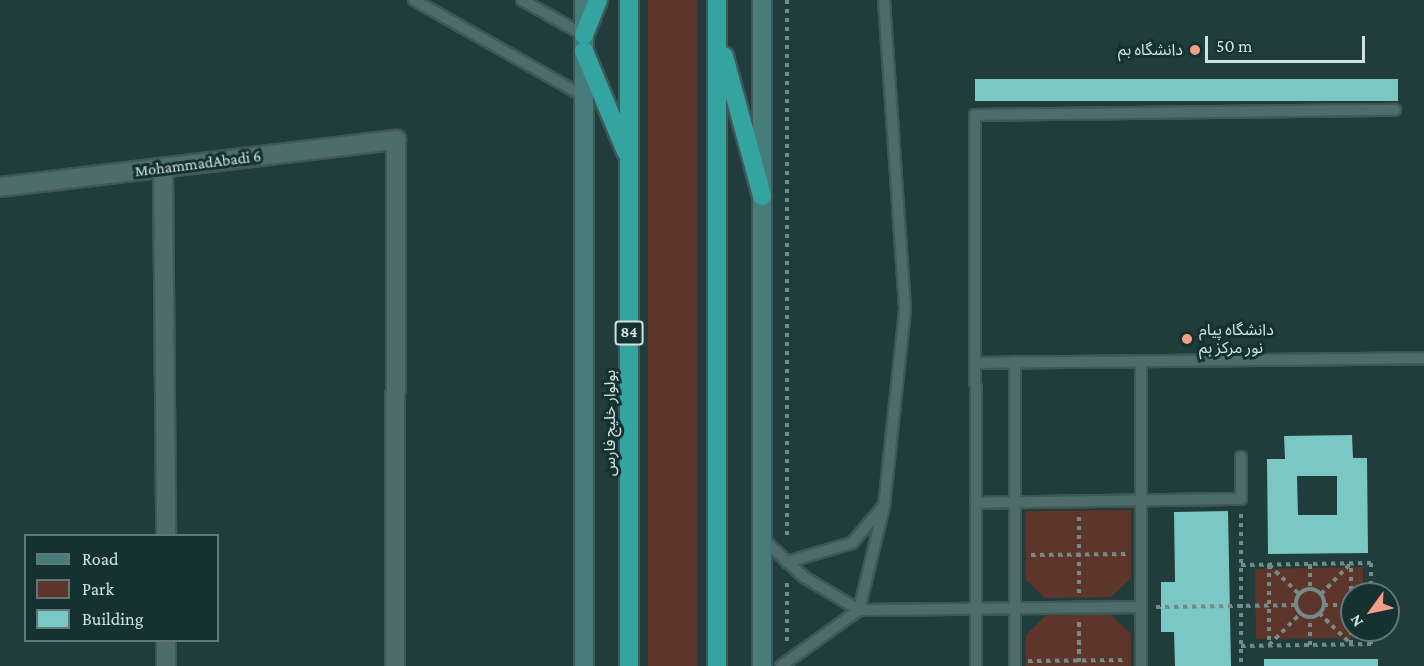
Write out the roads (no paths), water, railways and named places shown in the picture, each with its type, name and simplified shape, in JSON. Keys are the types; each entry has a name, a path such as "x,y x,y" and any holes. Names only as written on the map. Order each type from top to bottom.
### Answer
{"highway":[{"path":"598,0 584,43 629,161"},
{"name":"بولوار خلیج فارس","path":"629,0 629,666"},
{"path":"717,0 717,666"},
{"path":"717,32 762,196"}],"street":[{"path":"584,0 584,666"},
{"path":"762,0 762,666"},
{"name":"MohammadAbadi 6","path":"0,187 396,140 395,666"},
{"path":"163,168 166,534"},
{"path":"166,642 166,666"}],"lane":[{"path":"414,0 584,96"},
{"path":"522,0 584,43"},
{"path":"784,663 859,610 884,506 905,310 884,0"},
{"path":"976,666 975,115 1395,110"},
{"path":"975,363 1424,358"},
{"path":"1141,361 1141,663"},
{"path":"1015,363 1015,664"},
{"path":"976,503 1241,499 1241,457"},
{"path":"787,561 852,543 884,506"},
{"path":"762,538 787,561 859,610 1141,607"}],"place":[{"name":"دانشگاه بم","path":"1195,50"},
{"name":"دانشگاه پیام نور مرکز بم","path":"1187,339"}]}
